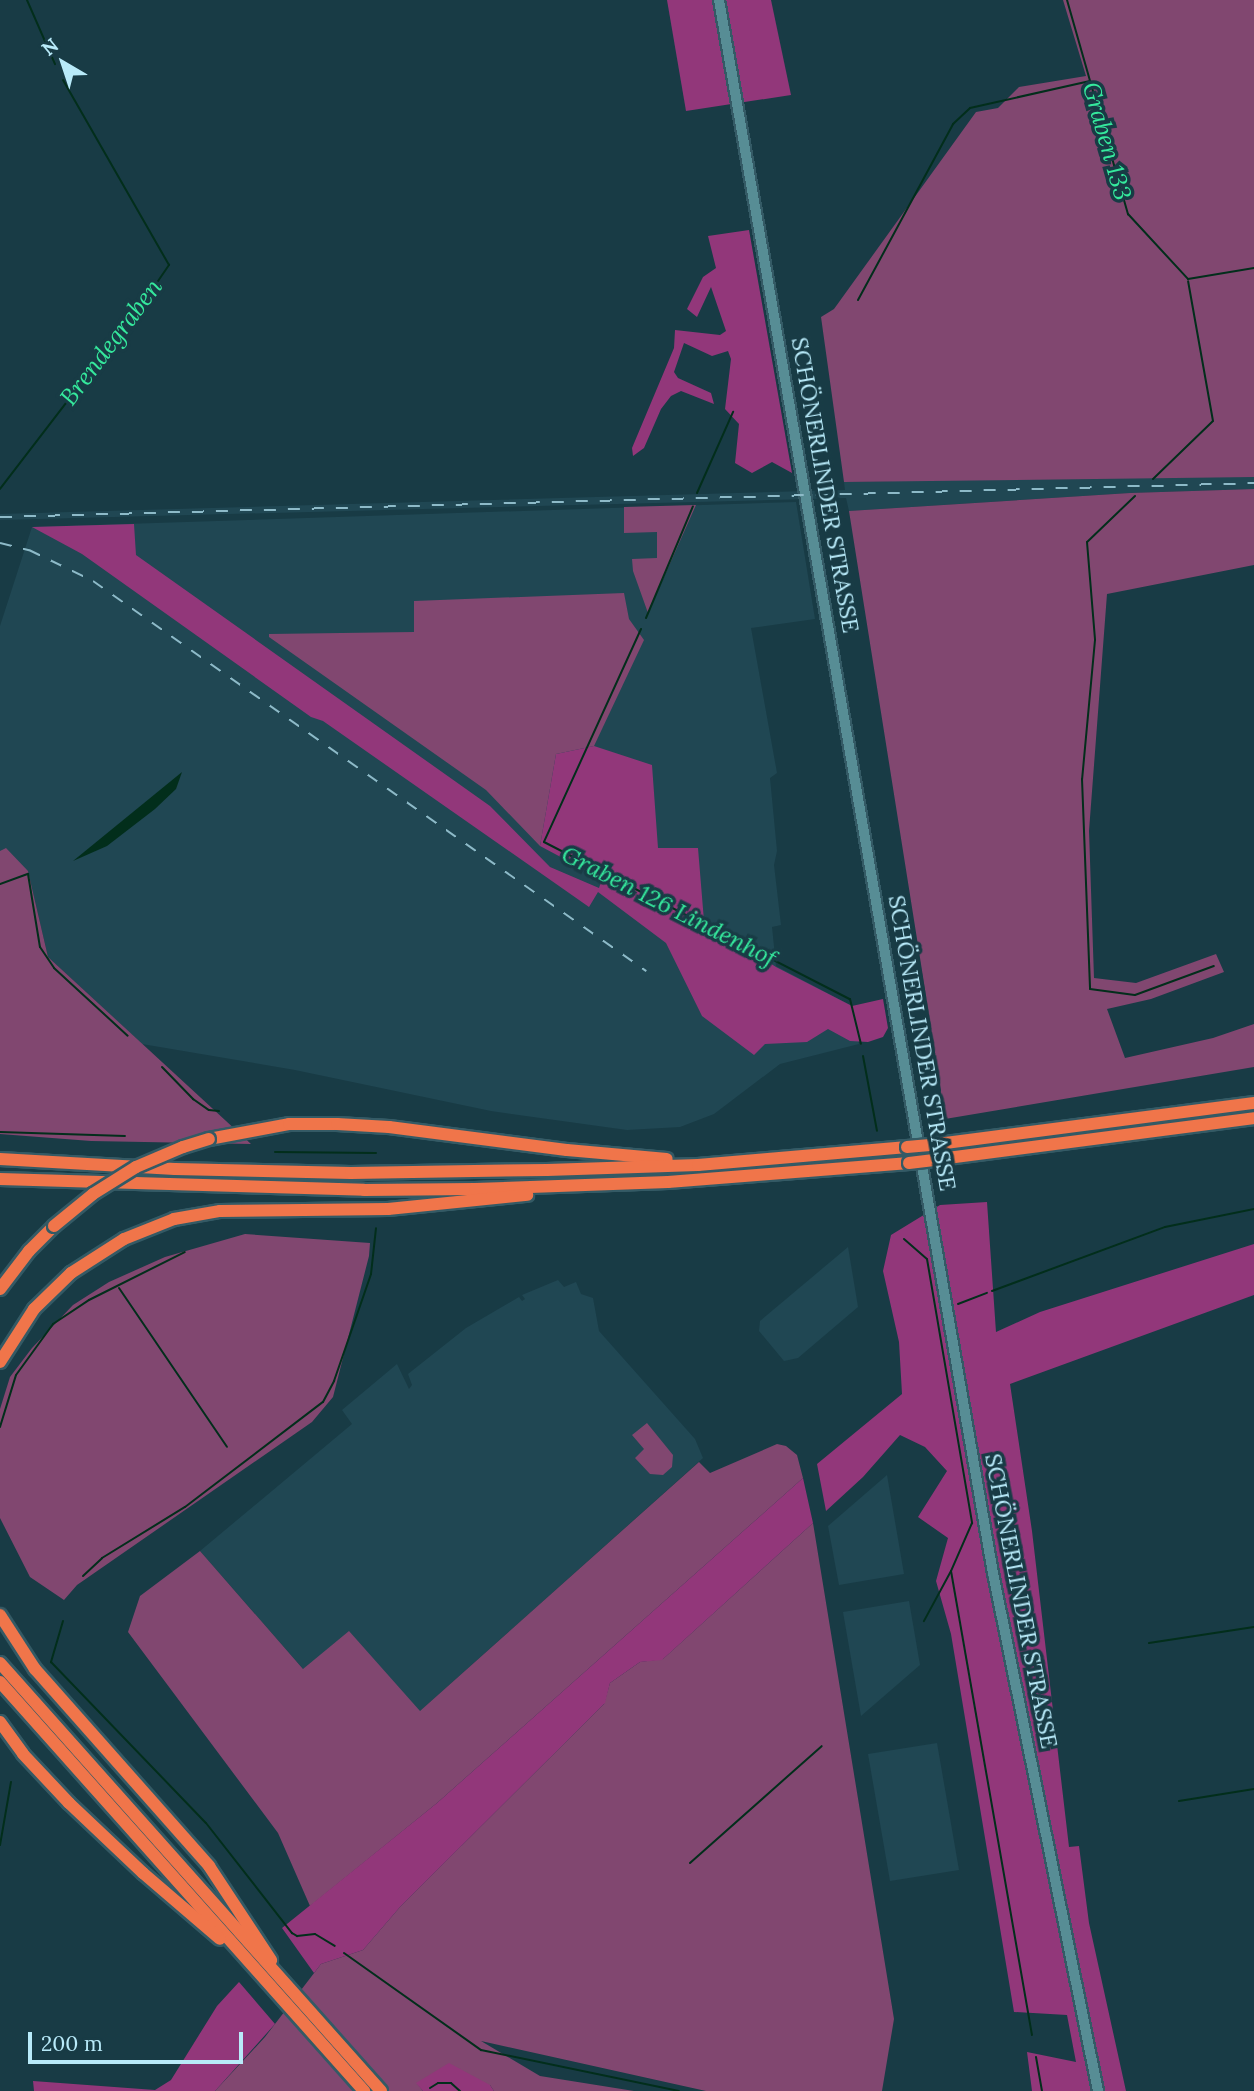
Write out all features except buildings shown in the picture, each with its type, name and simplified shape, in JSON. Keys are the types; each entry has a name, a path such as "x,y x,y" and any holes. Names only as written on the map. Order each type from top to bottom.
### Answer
{"highway":[{"path":"0,1159 175,1169 351,1172 698,1165 930,1145 1254,1102"},
{"path":"0,1179 364,1190 590,1185 909,1163 1254,1118"},
{"path":"0,1289 29,1251 54,1226 93,1194 136,1167 209,1139 289,1124 389,1126 567,1150 674,1159 698,1165"},
{"path":"0,1362 34,1309 71,1273 124,1239 174,1219 220,1211 387,1209 590,1185"},
{"path":"0,1615 35,1669 209,1866 295,1995"},
{"path":"0,1663 381,2091"},
{"path":"0,1682 365,2091"},
{"path":"0,1722 23,1754 68,1803 143,1874 255,1968"}],"main road":[{"name":"SCHÖNERLINDER STRASSE","path":"719,0 993,1573 1098,2091"}],"shaded area":[{"path":"667,0 771,0 791,95 686,111"},
{"path":"1063,0 1254,0 1254,477 844,482 821,317 834,309 976,112 998,108 1019,87 1086,76"},
{"path":"749,230 792,473 772,462 752,473 735,463 739,424 725,409 731,359 728,351 712,356 684,343 674,372 678,378 711,393 714,404 681,391 671,396 661,409 644,448 633,456 632,448 674,348 675,330 720,335 726,331 711,287 697,317 687,309 703,277 716,268 708,236"},
{"path":"1140,476 1254,477 1254,489 1130,493 849,511 846,498 0,520 0,514 845,490 844,482"},
{"path":"1254,489 1254,565 1107,594 1089,831 1094,978 1136,983 1216,954 1224,972 1151,999 1107,1009 1125,1058 1213,1038 1254,1024 1254,1067 939,1120 941,1090 849,511 1130,493"},
{"path":"796,502 815,619 751,628 777,773 770,778 777,851 774,865 781,925 772,927 776,966 852,1006 859,1044 780,1064 714,1114 680,1127 627,1130 491,1111 295,1070 142,1044 48,957 28,871 0,851 0,626 32,527"},
{"path":"696,505 648,613 633,571 632,559 657,558 657,532 624,533 624,507"},
{"path":"134,524 136,555 490,806 550,867 599,888 602,879 540,846 556,754 594,746 652,765 658,848 698,848 704,921 776,967 852,1006 883,999 888,1028 883,1037 868,1042 850,1041 828,1029 807,1042 765,1044 754,1055 702,1016 666,943 598,892 589,907 323,721 311,717 82,554 32,527"},
{"path":"624,593 629,619 644,640 594,746 556,754 540,846 486,790 269,637 269,634 414,632 414,601"},
{"path":"182,772 176,789 155,809 107,846 73,861"},
{"path":"6,848 28,871 48,957 251,1144 91,1141 0,1134 0,851"},
{"path":"987,1202 996,1332 1040,1312 1254,1244 1254,1295 1010,1384 1032,1531 1069,1847 1079,1846 1089,1923 1126,2091 1032,2091 1027,2052 1076,2062 1067,2015 1014,2012 951,1634 936,1581 948,1538 918,1517 947,1471 925,1447 900,1435 863,1477 826,1511 817,1464 902,1394 899,1342 883,1271 891,1235 940,1205"},
{"path":"245,1234 370,1243 333,1397 312,1422 77,1585 64,1600 30,1577 0,1518 0,1409 10,1377 32,1348 73,1305 109,1282 165,1257"},
{"path":"848,1247 858,1307 798,1358 784,1361 759,1331 760,1321"},
{"path":"558,1280 564,1287 576,1282 581,1294 593,1298 599,1331 695,1439 703,1458 419,1712 349,1632 304,1670 200,1551 352,1424 342,1410 397,1364 409,1389 412,1385 408,1374 466,1328 519,1297 522,1301 525,1299 522,1295"},
{"path":"647,1423 673,1455 672,1467 663,1475 650,1474 635,1458 644,1449 632,1435"},
{"path":"777,1444 786,1446 797,1455 803,1478 437,1803 310,1906 278,1833 128,1632 140,1596 200,1551 303,1669 349,1631 420,1711 699,1462 710,1473"},
{"path":"887,1475 904,1574 839,1585 828,1526"},
{"path":"803,1478 813,1523 662,1660 640,1662 610,1683 605,1703 400,1907 363,1950 321,1964 314,1973 282,1928 437,1803"},
{"path":"813,1523 894,2019 882,2091 706,2091 481,2041 540,2076 634,2091 494,2091 490,2085 417,2083 423,2091 215,2091 265,2037 321,1964 363,1950 400,1907 604,1704 610,1683 640,1662 663,1659"},
{"path":"909,1601 920,1665 861,1716 843,1612"},
{"path":"937,1743 959,1870 890,1881 868,1754"},
{"path":"239,1982 275,2024 215,2091 34,2091 33,2081 155,2090 171,2080 217,2006"},
{"path":"449,2063 490,2085 494,2091 423,2091 416,2083"}],"waterway":[{"name":"Brendegraben","path":"27,0 55,64"},
{"name":"Graben 133","path":"1067,0 1128,214 1188,279 1254,268"},
{"name":"Brendegraben","path":"0,489 79,386 95,358 128,325 169,265 63,80"},
{"path":"858,300 953,124 970,108 1090,81"},
{"path":"1153,479 1213,421 1188,281"},
{"name":"Graben 126 Lindenhof","path":"697,493 733,412"},
{"path":"1135,496 1087,542 1095,640 1082,779 1090,989 1135,995 1214,966"},
{"name":"Graben 126 Lindenhof","path":"646,618 693,506"},
{"name":"Graben 126 Lindenhof","path":"641,629 544,842 850,999 861,1044"},
{"name":"Brendegraben","path":"0,884 28,874 40,947 54,968 128,1036"},
{"name":"Graben 126 Lindenhof","path":"863,1056 877,1131"},
{"path":"162,1067 193,1099 209,1110 219,1111"},
{"path":"0,1132 125,1136"},
{"path":"275,1152 376,1153"},
{"name":"Graben 126 Lindenhof","path":"992,1291 1165,1227 1254,1209"},
{"path":"83,1576 102,1558 185,1507 323,1402 334,1381 371,1274 376,1228"},
{"path":"904,1239 927,1259 972,1523 951,1571 924,1621"},
{"path":"0,1427 16,1375 53,1324 89,1300 185,1252"},
{"path":"119,1288 227,1447"},
{"name":"Graben 126 Lindenhof","path":"958,1304 987,1293"},
{"path":"951,1571 1032,2035"},
{"path":"63,1621 51,1662 206,1823 292,1933 297,1936 315,1934 335,1946"},
{"path":"1149,1643 1254,1627"},
{"path":"690,1863 822,1746"},
{"path":"0,1845 11,1782"},
{"path":"1179,1801 1254,1789"},
{"path":"344,1953 481,2050 679,2091"},
{"path":"1036,2057 1042,2091"},
{"path":"430,2088 438,2083 451,2083 460,2091"}],"railway":[{"path":"0,517 1254,483"},
{"path":"0,543 29,550 93,581 646,971"}]}
